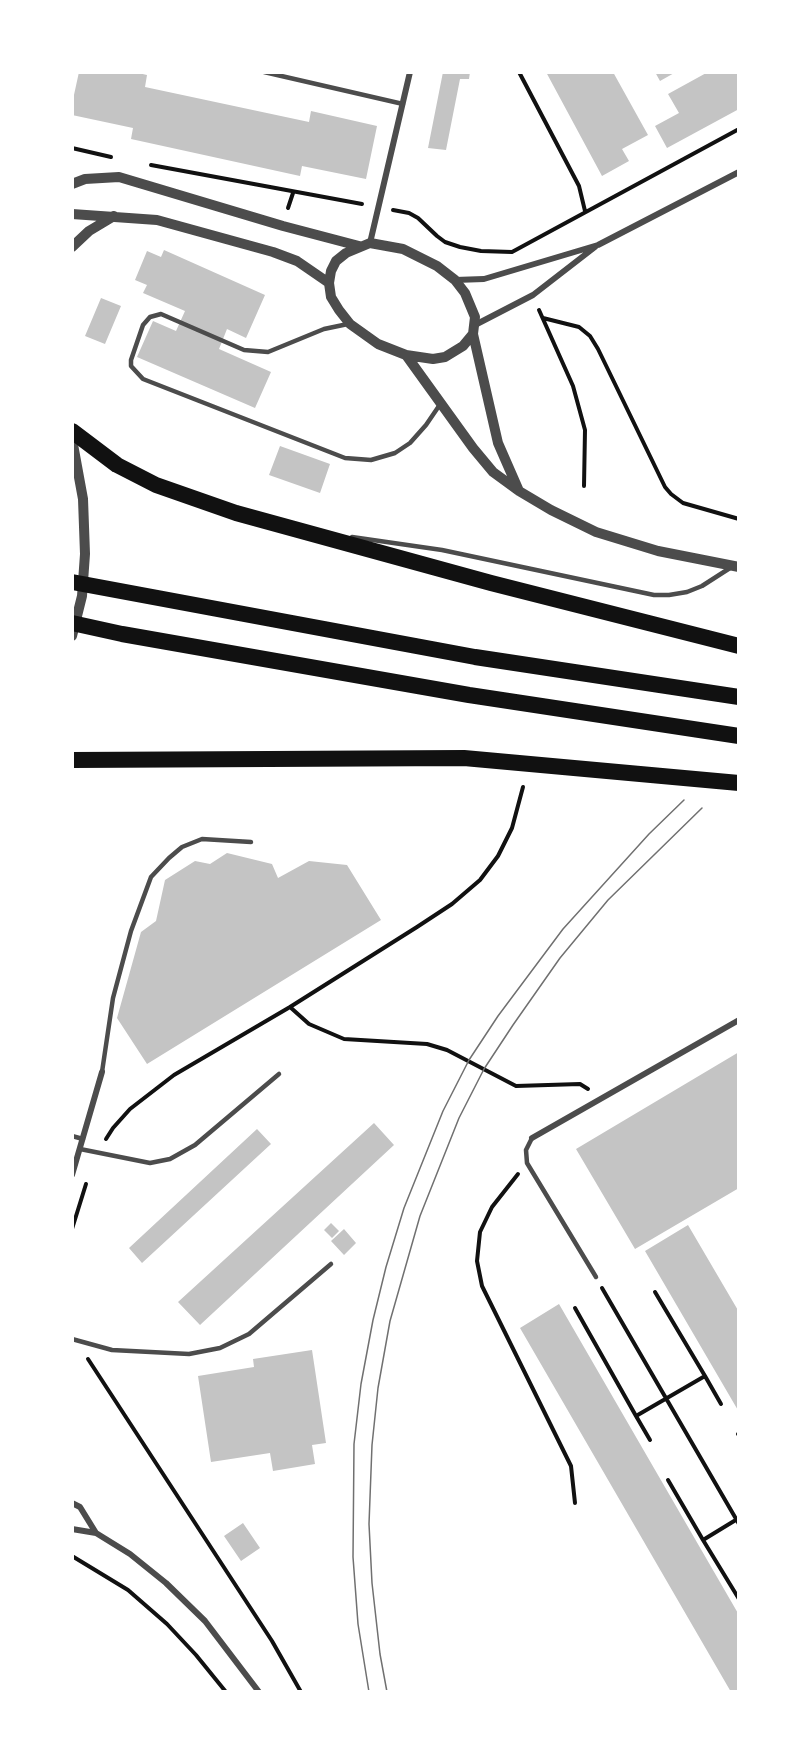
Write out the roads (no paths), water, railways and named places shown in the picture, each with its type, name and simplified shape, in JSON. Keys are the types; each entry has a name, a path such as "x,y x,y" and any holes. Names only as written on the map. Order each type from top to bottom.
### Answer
{"highway":[{"path":"72,431 117,465 156,485 236,513 491,583 739,646"},
{"path":"72,582 475,657 739,697"},
{"path":"72,623 122,634 469,695 739,736"},
{"path":"72,760 465,758 739,783"}],"street":[{"path":"410,72 379,207 365,245 346,253 336,261 329,283 331,297 350,324 378,344 406,355 434,359 445,357 464,346 474,329 533,295 598,245 739,172"},
{"path":"72,184 85,179 119,177 283,226 365,245 403,249 437,266 455,280 475,317 474,329 498,443 519,491"},
{"path":"72,214 157,220 273,252 297,261 329,283"},
{"path":"72,247 89,231 115,216"},
{"path":"455,280 484,279 598,245"},
{"path":"406,355 473,448 493,472 519,491 596,532 658,551 737,566"},
{"path":"72,439 83,499 85,554 82,596 72,636"},
{"path":"532,1138 739,1020"},
{"path":"72,1175 102,1072"},
{"path":"72,1503 80,1507 96,1533"},
{"path":"72,1529 96,1533 130,1554 166,1583 205,1621 259,1692"}],"lane":[{"path":"264,72 403,104"},
{"path":"350,324 324,329 268,351 244,350 161,314 150,317 143,325 131,366 143,379 345,458 371,460 395,453 410,443 441,403"},
{"path":"290,528 442,550 654,595 687,592 702,586 737,566 739,556"},
{"path":"102,1072 113,998 131,931 152,877 168,858 182,848 202,839 251,842"},
{"path":"80,1149 150,1163 170,1159 195,1145 279,1074"},
{"path":"72,1136 83,1139"},
{"path":"532,1138 525,1150 527,1163 596,1277"},
{"path":"74,1340 112,1350 189,1354 220,1348 249,1334 331,1264"}],"tram line":[{"path":"369,1692 358,1624 353,1557 354,1444 361,1384 373,1320 404,1208 443,1111 469,1060 498,1016 563,929 649,834 684,800"},
{"path":"387,1692 372,1583 369,1524 372,1445 378,1388 390,1321 420,1216 459,1118 484,1069 513,1025 560,958 608,900 702,808"}]}
